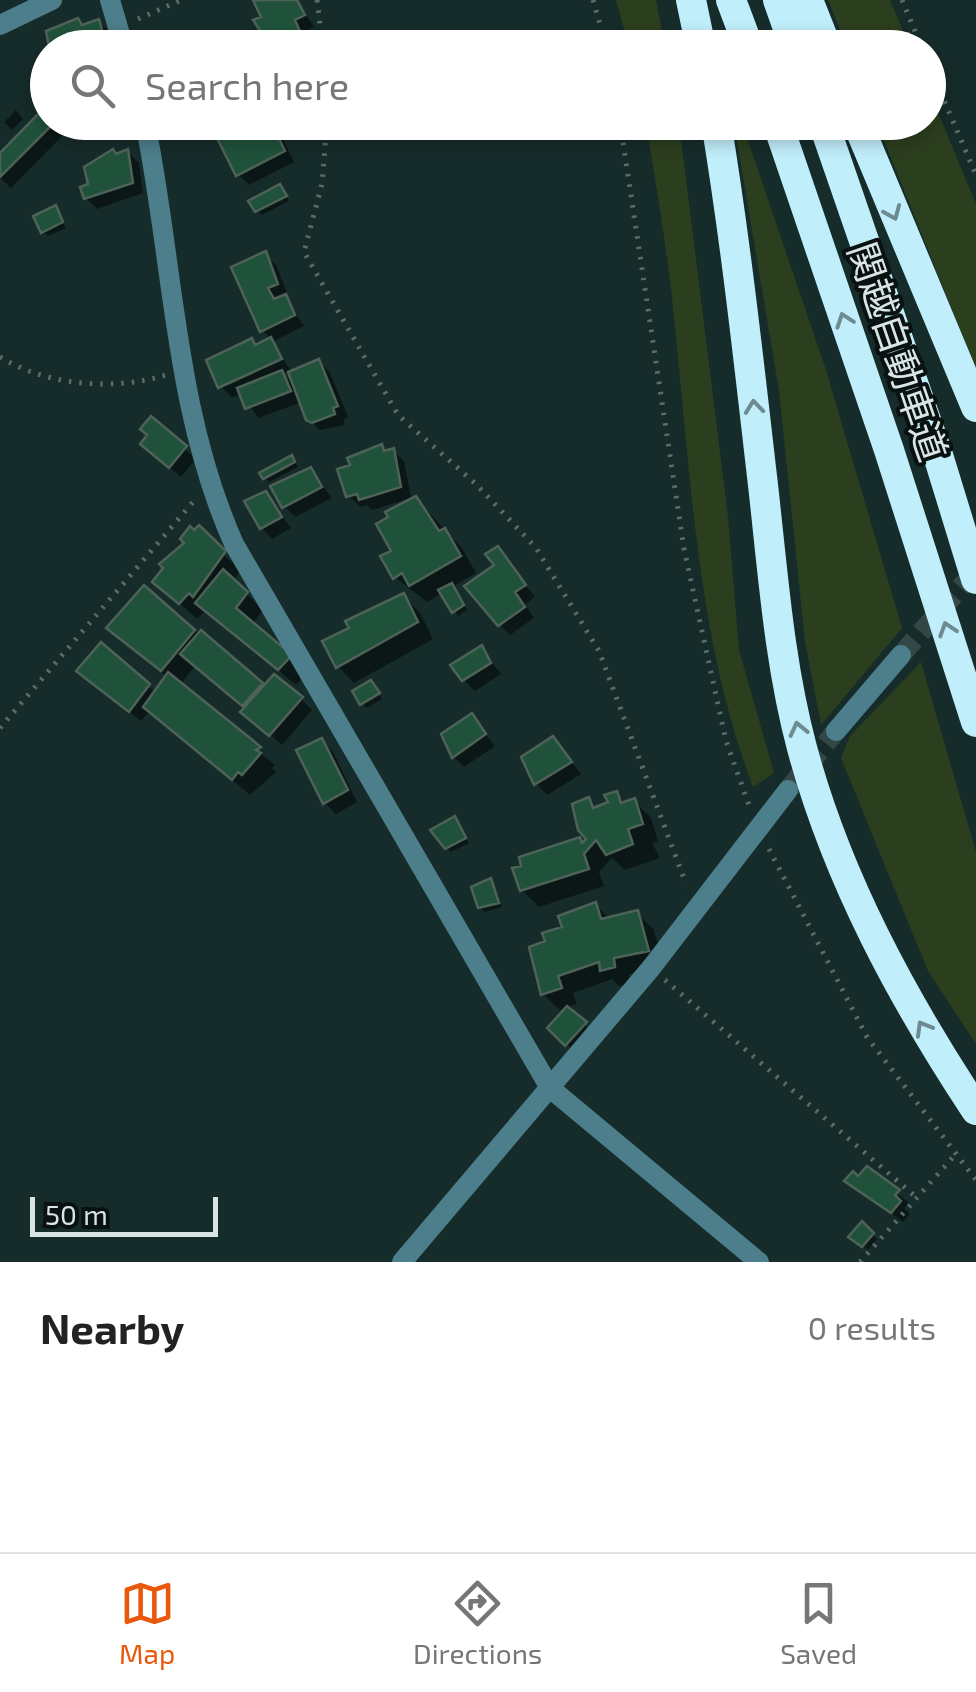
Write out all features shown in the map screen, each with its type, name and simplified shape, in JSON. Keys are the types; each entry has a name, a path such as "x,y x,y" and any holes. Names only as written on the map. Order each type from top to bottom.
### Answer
{"highway":[{"path":"691,0 697,30"},
{"path":"731,0 742,30"},
{"path":"778,0 789,30"},
{"path":"808,0 820,30"},
{"path":"719,140 747,342 783,665 803,750 870,928 924,1030 976,1110"},
{"name":"関越自動車道","path":"782,140 890,450 976,722"},
{"name":"関越自動車道","path":"828,140 937,452 976,579"},
{"path":"864,140 976,407"}],"street":[{"path":"0,25 52,0"},
{"path":"110,0 119,30"},
{"path":"149,140 160,193 180,371 208,485 234,544 550,1088 759,1262"},
{"path":"836,731 901,654"},
{"path":"402,1262 650,968 788,790"}],"path":[{"path":"134,30 181,0"},
{"path":"317,0 321,30"},
{"path":"592,0 602,30"},
{"path":"902,0 914,30"},
{"path":"946,105 976,175"},
{"path":"326,140 322,184 304,252 398,415 477,485 536,548 599,651 658,818 697,908"},
{"path":"623,140 684,548 726,740 758,828 867,1036 954,1156 976,1180"},
{"path":"0,357 34,373 89,382 146,381 180,371"},
{"path":"0,728 208,485"},
{"path":"650,968 916,1197"},
{"path":"860,1262 954,1156"}],"green space":[{"path":"616,0 656,0 662,30 624,30"},
{"path":"828,0 890,0 903,30 840,30"},
{"path":"946,132 976,204 976,369 884,140 946,140"},
{"path":"649,140 681,140 728,517 739,650 774,773 753,787 720,676 708,618 669,276"},
{"path":"737,140 748,140 826,370 902,628 821,725 805,641 779,391"},
{"path":"921,662 976,852 976,1044 928,971 841,758 850,736"}],"building":[{"path":"253,0 297,0 305,15 295,20 299,30 259,30 253,20 261,17"},
{"path":"78,18 82,25 99,19 102,30 48,30"},
{"path":"30,122 30,140 37,140 0,177 0,153"},
{"path":"218,140 280,140 285,151 236,176"},
{"path":"113,149 116,154 128,149 133,183 84,199 80,187 88,184 84,167"},
{"path":"280,184 287,196 255,212 248,201"},
{"path":"56,205 63,222 41,233 33,216"},
{"path":"266,251 278,284 268,288 274,299 286,294 295,315 260,332 231,267"},
{"path":"271,337 282,359 218,388 206,360 252,338 255,345"},
{"path":"319,359 338,406 333,408 335,414 312,423 306,420 288,372"},
{"path":"282,370 291,391 245,409 237,388"},
{"path":"151,416 187,446 169,468 140,444 147,435 140,429"},
{"path":"382,444 384,451 394,448 401,487 359,500 357,494 346,497 337,469 350,465 347,458"},
{"path":"292,455 295,462 263,479 259,473"},
{"path":"311,467 322,487 282,508 270,486"},
{"path":"266,491 282,517 260,529 244,501"},
{"path":"416,496 439,531 445,528 461,556 409,586 402,573 393,579 380,556 391,551 376,524 388,517 385,512"},
{"path":"199,525 226,551 193,597 189,593 179,604 152,582 163,568 159,564 184,543 180,539 190,526 194,530"},
{"path":"498,546 526,585 515,592 525,607 498,626 464,586 494,565 485,554"},
{"path":"223,569 248,592 236,608 292,655 278,670 195,603"},
{"path":"452,583 464,605 452,613 438,590"},
{"path":"144,585 195,630 161,671 106,628"},
{"path":"404,593 418,622 336,668 322,641 349,628 345,621"},
{"path":"201,630 263,683 242,706 180,654"},
{"path":"101,642 150,684 129,712 76,671"},
{"path":"482,645 491,663 462,681 450,665"},
{"path":"168,672 261,747 256,750 261,753 242,775 238,772 232,780 143,707"},
{"path":"274,674 303,697 269,736 240,712"},
{"path":"371,680 380,693 360,705 352,691"},
{"path":"472,713 486,734 452,758 441,734"},
{"path":"553,736 572,762 534,785 521,757"},
{"path":"322,738 348,790 323,804 296,750"},
{"path":"617,791 621,803 635,798 643,824 628,829 633,844 606,855 596,840 584,854 589,869 520,891 512,868 521,866 519,857 580,837 582,843 586,839 578,830 572,804 589,797 593,808 608,802 604,795"},
{"path":"455,816 466,838 445,849 430,830"},
{"path":"491,878 499,903 478,908 471,887"},
{"path":"596,902 601,919 638,910 649,951 614,958 615,967 600,971 599,962 558,976 562,988 541,995 529,947 545,941 542,933 562,927 558,916"},
{"path":"567,1006 587,1022 565,1046 547,1028"},
{"path":"867,1166 900,1190 895,1195 901,1201 891,1213 844,1181 853,1171 858,1176"},
{"path":"862,1221 874,1233 862,1247 848,1237"}],"tunnel":[{"path":"901,655 976,570"},
{"path":"788,790 836,731"}]}
